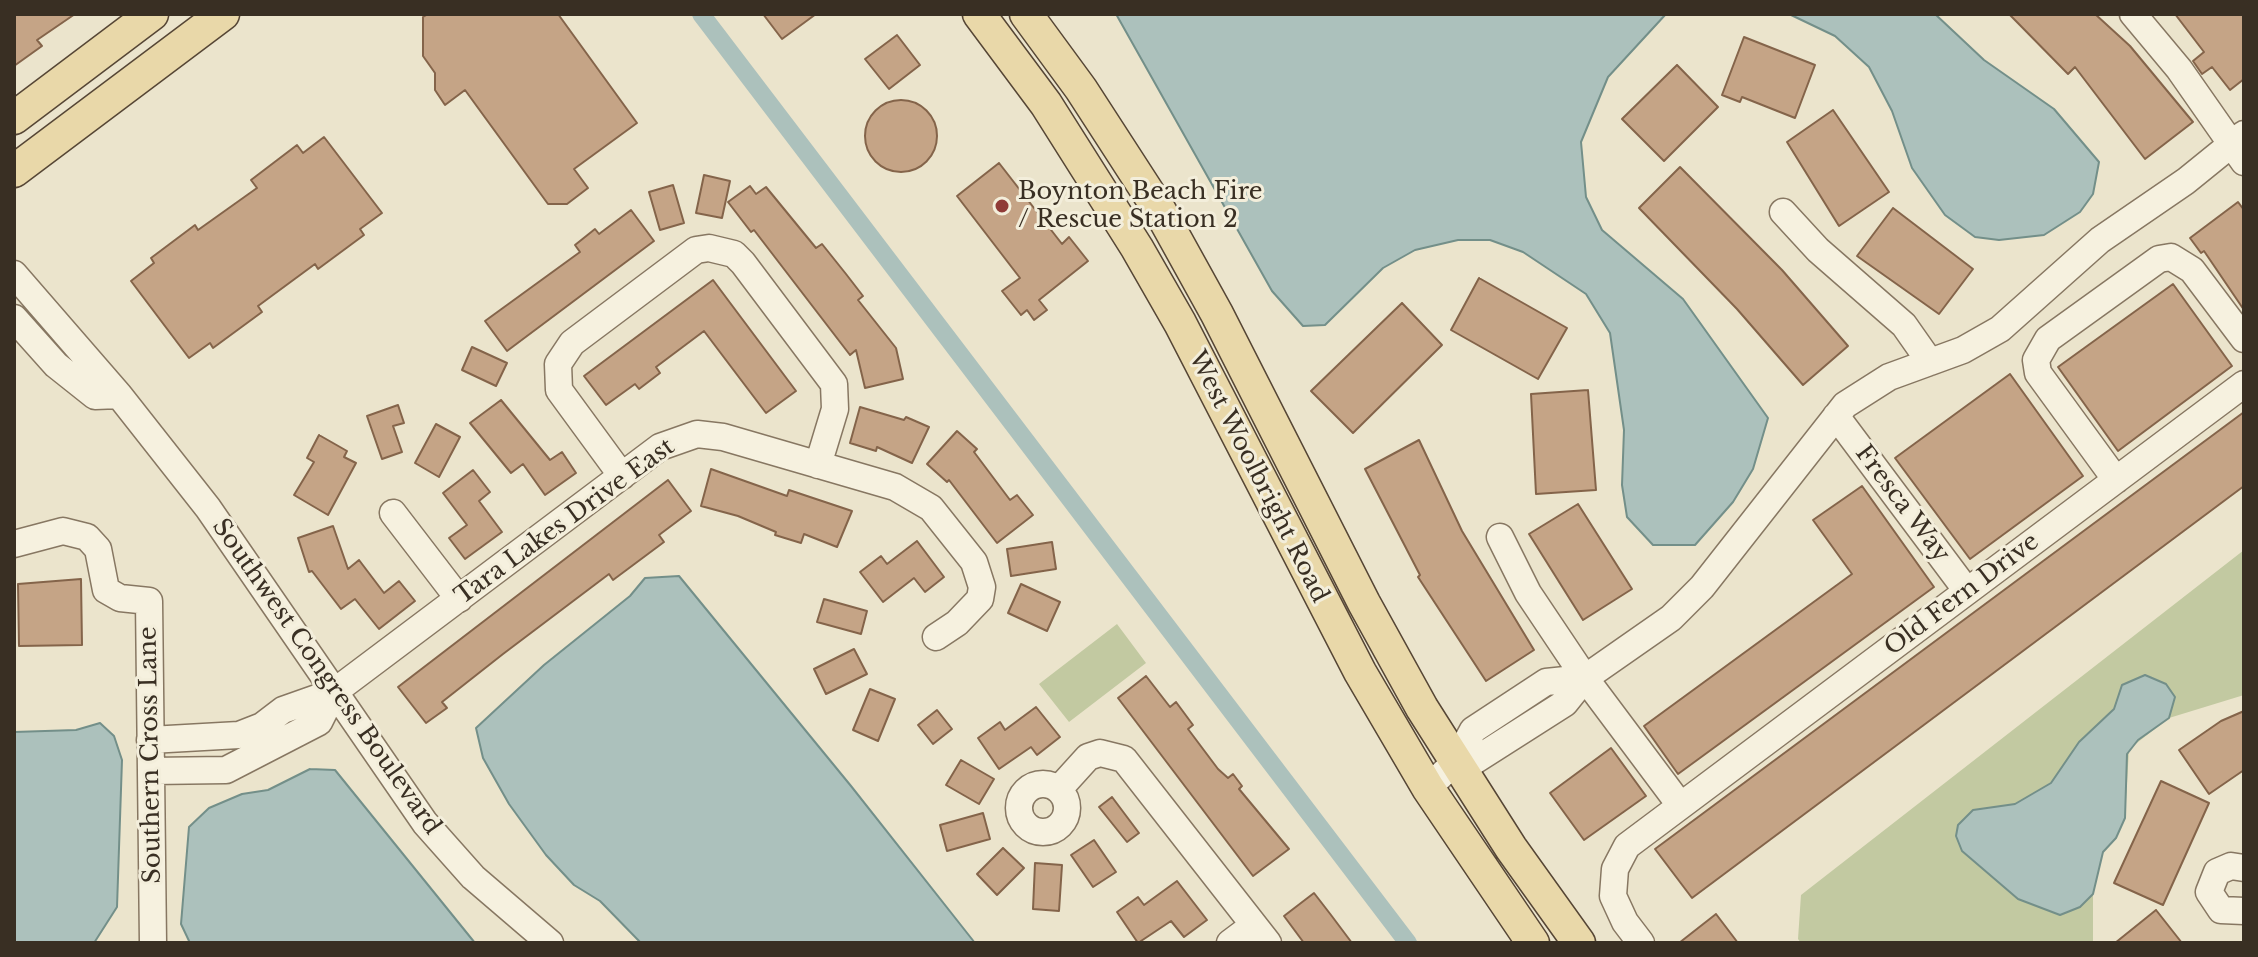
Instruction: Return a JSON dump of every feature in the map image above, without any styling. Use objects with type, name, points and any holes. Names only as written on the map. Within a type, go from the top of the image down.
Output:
[{"type":"main road","points":[[14,118],[152,14]]},
{"type":"main road","points":[[14,171],[223,14]]},
{"type":"main road","name":"West Woolbright Road","points":[[979,14],[1046,104],[1137,248],[1180,323],[1329,616],[1428,788],[1533,943]]},
{"type":"main road","name":"West Woolbright Road","points":[[1026,14],[1109,131],[1160,211],[1229,337],[1364,603],[1456,761],[1511,848],[1579,943]]},
{"type":"street","points":[[1428,788],[1456,761],[1473,730],[1546,682],[1585,678],[1648,637],[1702,587],[1836,416],[1866,389],[1976,344],[2000,329],[2100,240],[2240,147],[2133,14]]},
{"type":"street","points":[[1783,212],[1818,250],[1904,325],[1930,362]]},
{"type":"street","points":[[622,476],[559,390],[558,364],[572,343],[696,250],[709,248],[734,254],[743,263],[834,384],[835,409],[818,465]]},
{"type":"street","points":[[2116,480],[2038,373],[2036,360],[2048,339],[2159,259],[2171,257],[2192,270],[2244,339]]},
{"type":"street","name":"Southwest Congress Boulevard","points":[[14,274],[119,395],[208,508],[334,692],[452,856],[550,943]]},
{"type":"street","points":[[14,318],[56,365],[95,396],[119,395]]},
{"type":"street","name":"Old Fern Drive","points":[[1641,943],[1618,910],[1613,896],[1615,869],[1627,846],[2244,384]]},
{"type":"street","name":"Fresca Way","points":[[1836,416],[1967,591]]},
{"type":"street","name":"Tara Lakes Drive East","points":[[150,740],[239,735],[262,726],[283,710],[334,692],[660,447],[697,434],[723,437],[895,487],[919,499],[940,519],[980,574],[980,599],[957,623],[936,637]]},
{"type":"street","points":[[393,513],[459,599]]},
{"type":"street","name":"Southern Cross Lane","points":[[14,544],[63,531],[87,537],[98,549],[106,590],[120,598],[149,601],[153,943]]},
{"type":"street","points":[[1500,537],[1528,593],[1585,678],[1680,805]]},
{"type":"street","name":"Tara Lakes Drive East","points":[[151,771],[226,770],[319,722],[334,692]]},
{"type":"street","points":[[1059,789],[1078,764],[1088,757],[1112,755],[1133,768],[1261,934],[1230,943]]},
{"type":"street","points":[[2244,868],[2231,866],[2217,872],[2209,892],[2221,910],[2236,914],[2244,911]]},
{"type":"green space","points":[[2244,550],[2244,695],[2169,718],[2129,749],[2125,818],[2116,838],[2103,852],[2093,894],[2093,943],[1801,943],[1798,939],[1801,895]]},
{"type":"green space","points":[[1117,624],[1146,663],[1069,722],[1039,684]]},
{"type":"water","points":[[1116,14],[1666,14],[1608,77],[1581,142],[1586,197],[1602,230],[1683,299],[1768,418],[1753,469],[1733,502],[1695,545],[1653,545],[1627,517],[1622,485],[1624,430],[1610,333],[1586,294],[1523,252],[1490,240],[1458,240],[1415,250],[1383,268],[1325,325],[1303,326],[1272,291]]},
{"type":"water","points":[[1789,14],[1935,14],[1984,60],[2054,109],[2099,162],[2093,194],[2080,212],[2044,235],[1999,240],[1975,237],[1945,215],[1912,168],[1892,111],[1869,67],[1835,36]]},
{"type":"water","points":[[679,576],[975,943],[641,943],[600,901],[574,885],[546,855],[509,804],[483,758],[476,728],[544,665],[630,596],[645,578]]},
{"type":"water","points":[[2145,675],[2166,684],[2175,697],[2169,718],[2138,740],[2127,754],[2125,818],[2116,838],[2103,852],[2093,894],[2080,907],[2060,915],[2018,899],[1962,851],[1956,836],[1958,825],[1973,810],[2015,804],[2051,783],[2079,742],[2114,709],[2122,685]]},
{"type":"water","points":[[100,723],[114,736],[122,760],[117,907],[94,943],[14,943],[14,732],[76,730]]},
{"type":"water","points":[[310,769],[335,770],[475,943],[190,943],[181,924],[189,827],[209,808],[242,794],[268,790]]},
{"type":"building","points":[[14,14],[75,14],[37,40],[42,46],[14,66]]},
{"type":"building","points":[[428,14],[558,14],[637,123],[574,169],[588,188],[567,204],[548,204],[465,90],[445,105],[435,90],[435,73],[423,56],[423,17]]},
{"type":"building","points":[[763,14],[816,14],[782,39]]},
{"type":"building","points":[[2009,14],[2095,14],[2130,46],[2193,122],[2145,159],[2075,67],[2068,74]]},
{"type":"building","points":[[2175,14],[2244,14],[2244,79],[2230,90],[2212,67],[2202,74],[2193,61],[2204,52]]},
{"type":"building","points":[[897,35],[920,65],[889,89],[865,59]]},
{"type":"building","points":[[1744,37],[1815,65],[1795,118],[1742,97],[1740,102],[1722,95]]},
{"type":"building","points":[[1677,65],[1718,107],[1664,161],[1622,119]]},
{"type":"building","points":[[901,100],[921,106],[931,116],[937,136],[931,156],[921,166],[901,172],[881,166],[871,156],[865,136],[871,116],[881,106]]},
{"type":"building","points":[[1833,110],[1889,192],[1839,226],[1787,142]]},
{"type":"building","points":[[324,137],[382,213],[360,229],[364,235],[318,269],[315,264],[258,306],[262,312],[213,348],[210,343],[189,358],[131,281],[154,263],[151,258],[195,225],[198,230],[257,188],[251,180],[297,145],[303,153]]},
{"type":"building","points":[[999,163],[1062,244],[1069,237],[1088,261],[1039,300],[1047,310],[1034,320],[1027,310],[1021,315],[1002,291],[1020,278],[957,196]]},
{"type":"building","points":[[1680,167],[1782,270],[1848,346],[1803,385],[1737,309],[1639,208]]},
{"type":"building","points":[[704,175],[730,181],[722,218],[696,213]]},
{"type":"building","points":[[673,185],[684,223],[660,230],[649,192]]},
{"type":"building","points":[[750,186],[756,194],[766,187],[816,248],[822,244],[846,274],[863,296],[858,300],[896,348],[903,379],[865,388],[856,350],[850,355],[754,230],[751,232],[728,202]]},
{"type":"building","points":[[2238,202],[2244,210],[2244,310],[2204,251],[2201,253],[2190,238]]},
{"type":"building","points":[[1893,208],[1973,269],[1939,314],[1857,256]]},
{"type":"building","points":[[631,210],[654,241],[507,351],[485,321],[580,252],[575,245],[595,229],[599,234]]},
{"type":"building","points":[[1479,278],[1567,328],[1538,379],[1451,330]]},
{"type":"building","points":[[713,280],[796,391],[766,413],[704,331],[656,367],[660,373],[639,389],[635,384],[606,405],[584,376]]},
{"type":"building","points":[[2173,284],[2232,366],[2118,451],[2058,367]]},
{"type":"building","points":[[1402,303],[1442,345],[1353,433],[1311,391]]},
{"type":"building","points":[[472,347],[507,363],[496,386],[462,370]]},
{"type":"building","points":[[2010,374],[2083,476],[1970,559],[1895,458]]},
{"type":"building","points":[[1588,390],[1596,490],[1536,494],[1531,394]]},
{"type":"building","points":[[501,400],[550,460],[562,452],[576,473],[545,495],[523,464],[511,473],[470,423]]},
{"type":"building","points":[[398,405],[404,423],[393,426],[402,452],[382,459],[367,416]]},
{"type":"building","points":[[860,407],[904,420],[906,417],[929,427],[912,463],[877,447],[876,451],[850,443]]},
{"type":"building","points":[[2244,412],[2244,486],[1692,898],[1655,849]]},
{"type":"building","points":[[436,424],[460,437],[439,477],[415,463]]},
{"type":"building","points":[[957,431],[977,449],[974,452],[1010,500],[1017,495],[1033,515],[997,543],[949,480],[947,482],[927,464]]},
{"type":"building","points":[[319,435],[347,451],[344,457],[356,463],[328,515],[294,495],[314,462],[307,458]]},
{"type":"building","points":[[1419,440],[1462,531],[1534,650],[1486,681],[1418,577],[1420,575],[1365,469]]},
{"type":"building","points":[[711,469],[787,496],[789,490],[852,511],[837,547],[804,534],[801,543],[775,535],[776,532],[738,516],[701,506]]},
{"type":"building","points":[[473,470],[490,492],[479,501],[502,532],[465,559],[449,538],[467,525],[443,493]]},
{"type":"building","points":[[668,480],[691,511],[659,535],[664,542],[613,580],[609,574],[503,654],[442,702],[447,708],[426,723],[398,687]]},
{"type":"building","points":[[1862,486],[1934,587],[1678,774],[1644,726],[1852,574],[1813,520]]},
{"type":"building","points":[[1578,504],[1632,589],[1583,620],[1529,534]]},
{"type":"building","points":[[333,526],[348,569],[359,560],[384,593],[399,581],[415,601],[379,629],[355,599],[341,609],[312,571],[309,572],[298,538]]},
{"type":"building","points":[[917,541],[944,577],[925,592],[914,578],[883,602],[860,572],[881,556],[887,564]]},
{"type":"building","points":[[1052,542],[1056,569],[1011,576],[1007,549]]},
{"type":"building","points":[[81,579],[82,645],[19,646],[18,584]]},
{"type":"building","points":[[1021,584],[1060,602],[1047,631],[1008,613]]},
{"type":"building","points":[[824,599],[867,611],[861,634],[817,622]]},
{"type":"building","points":[[854,649],[867,674],[826,694],[814,669]]},
{"type":"building","points":[[1146,676],[1170,707],[1176,702],[1193,725],[1188,729],[1218,769],[1228,778],[1233,774],[1242,786],[1239,789],[1289,849],[1253,876],[1118,698]]},
{"type":"building","points":[[870,689],[895,699],[878,741],[853,730]]},
{"type":"building","points":[[1036,707],[1060,737],[1037,755],[1031,747],[999,769],[978,738],[1000,722],[1005,730]]},
{"type":"building","points":[[937,710],[952,729],[933,744],[918,725]]},
{"type":"building","points":[[2244,711],[2244,770],[2209,794],[2179,750],[2221,721]]},
{"type":"building","points":[[1611,748],[1646,796],[1584,840],[1550,793]]},
{"type":"building","points":[[961,760],[994,779],[979,804],[946,785]]},
{"type":"building","points":[[2161,781],[2209,803],[2163,905],[2114,883]]},
{"type":"building","points":[[1112,797],[1139,833],[1127,842],[1099,807]]},
{"type":"building","points":[[983,813],[990,839],[947,851],[940,825]]},
{"type":"building","points":[[1094,840],[1116,872],[1093,887],[1071,855]]},
{"type":"building","points":[[1003,848],[1024,868],[997,895],[977,874]]},
{"type":"building","points":[[1035,863],[1062,865],[1059,911],[1033,909]]},
{"type":"building","points":[[1177,881],[1207,920],[1184,937],[1171,921],[1138,943],[1117,912],[1138,897],[1144,905]]},
{"type":"building","points":[[1314,893],[1352,943],[1304,943],[1284,916]]},
{"type":"building","points":[[2156,910],[2182,943],[2115,943]]},
{"type":"building","points":[[1716,914],[1738,943],[1679,943]]},
{"type":"waterway","points":[[701,14],[1408,943]]},
{"type":"place","name":"Boynton Beach Fire / Rescue Station 2","points":[[1002,206]]}]
